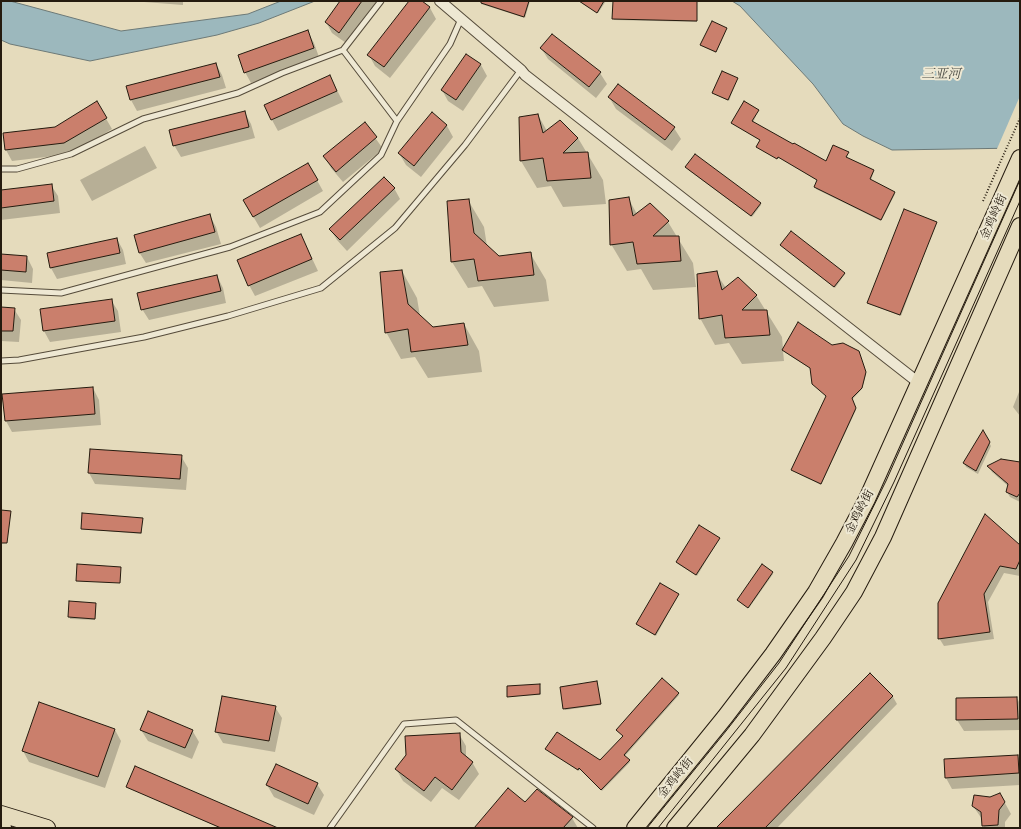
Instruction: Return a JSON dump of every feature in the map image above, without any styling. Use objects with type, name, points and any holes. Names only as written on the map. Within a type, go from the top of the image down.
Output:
[{"type":"main road","name":"金鸡岭街","points":[[635,828],[725,717],[816,592],[867,499],[1020,158]]},
{"type":"main road","points":[[675,828],[752,735],[824,638],[854,592],[883,537],[1016,248],[1020,226]]},
{"type":"main road","points":[[1,814],[47,828]]},
{"type":"street","points":[[440,1],[521,70],[524,75],[919,383]]},
{"type":"lane","points":[[1,169],[17,169],[71,154],[143,119],[238,93],[282,73],[343,50],[381,1]]},
{"type":"lane","points":[[1,290],[61,292],[230,247],[320,212],[381,155],[397,121],[450,44],[461,19]]},
{"type":"lane","points":[[343,50],[397,121]]},
{"type":"lane","points":[[1,361],[19,360],[144,337],[228,316],[321,288],[395,228],[465,145],[521,70]]},
{"type":"lane","points":[[330,828],[404,724],[456,720],[593,828]]},
{"type":"path","points":[[983,201],[1020,118]]},
{"type":"water","points":[[1,1],[10,1],[121,31],[248,14],[281,1],[315,1],[259,23],[217,35],[90,61],[10,44],[1,40]]},
{"type":"water","name":"三亚河","points":[[732,1],[1020,1],[1020,148],[892,150],[863,136],[843,124],[813,84],[740,6]]},
{"type":"pier","points":[[1020,96],[1020,150],[996,151]]},
{"type":"building","points":[[340,1],[362,1],[339,33],[325,22]]},
{"type":"building","points":[[409,1],[422,1],[430,7],[384,67],[367,55]]},
{"type":"building","points":[[481,1],[529,1],[524,17],[481,3]]},
{"type":"building","points":[[579,1],[604,1],[597,13]]},
{"type":"building","points":[[613,1],[697,1],[697,21],[612,19]]},
{"type":"building","points":[[712,21],[727,28],[716,52],[700,45]]},
{"type":"building","points":[[308,30],[314,48],[244,73],[238,55]]},
{"type":"building","points":[[552,34],[601,72],[589,87],[540,48]]},
{"type":"building","points":[[466,54],[481,64],[456,100],[441,90]]},
{"type":"building","points":[[216,63],[220,77],[130,100],[126,86]]},
{"type":"building","points":[[722,71],[738,78],[728,100],[712,93]]},
{"type":"building","points":[[330,75],[337,91],[271,120],[264,105]]},
{"type":"building","points":[[618,84],[675,127],[665,140],[608,97]]},
{"type":"building","points":[[97,101],[107,118],[64,143],[5,150],[3,133],[55,127]]},
{"type":"building","points":[[744,101],[759,110],[752,121],[793,144],[794,143],[826,161],[833,145],[849,152],[846,157],[874,170],[870,179],[895,192],[881,220],[814,187],[817,180],[778,157],[777,159],[756,147],[760,140],[731,123]]},
{"type":"building","points":[[245,111],[249,127],[173,146],[169,130]]},
{"type":"building","points":[[432,112],[447,125],[414,166],[398,153]]},
{"type":"building","points":[[538,114],[543,133],[560,120],[578,138],[563,153],[588,152],[591,178],[547,181],[543,158],[520,161],[519,117]]},
{"type":"building","points":[[365,122],[377,137],[336,172],[323,156]]},
{"type":"building","points":[[695,154],[761,203],[751,216],[685,167]]},
{"type":"building","points":[[308,163],[318,180],[253,217],[243,200]]},
{"type":"building","points":[[384,177],[395,188],[340,240],[329,229]]},
{"type":"building","points":[[52,184],[54,201],[1,208],[1,190]]},
{"type":"building","points":[[629,197],[633,216],[650,203],[669,221],[653,236],[679,236],[681,261],[637,264],[633,242],[610,245],[609,200]]},
{"type":"building","points":[[469,199],[474,233],[499,256],[531,252],[534,275],[478,281],[474,259],[451,262],[447,201]]},
{"type":"building","points":[[904,209],[937,222],[900,315],[867,303]]},
{"type":"building","points":[[210,214],[215,232],[139,253],[134,235]]},
{"type":"building","points":[[791,231],[845,273],[834,287],[780,245]]},
{"type":"building","points":[[301,234],[312,259],[248,286],[237,260]]},
{"type":"building","points":[[117,238],[120,253],[50,268],[47,253]]},
{"type":"building","points":[[1,254],[27,256],[26,272],[1,270]]},
{"type":"building","points":[[402,270],[408,304],[433,327],[464,323],[468,345],[411,352],[408,329],[385,333],[380,272]]},
{"type":"building","points":[[717,271],[722,290],[738,277],[757,295],[742,310],[767,310],[770,335],[725,338],[722,315],[699,319],[697,274]]},
{"type":"building","points":[[217,275],[221,291],[141,310],[137,293]]},
{"type":"building","points":[[112,299],[115,321],[43,331],[40,309]]},
{"type":"building","points":[[1,307],[15,308],[13,331],[1,331]]},
{"type":"building","points":[[798,322],[832,345],[843,343],[859,351],[866,372],[862,388],[852,398],[856,408],[821,484],[791,470],[826,396],[812,384],[810,368],[782,350]]},
{"type":"building","points":[[93,387],[95,414],[5,421],[2,394]]},
{"type":"building","points":[[983,430],[990,442],[976,471],[963,463]]},
{"type":"building","points":[[90,449],[182,455],[180,479],[88,473]]},
{"type":"building","points":[[1001,459],[1020,462],[1020,493],[1017,497],[1006,492],[1008,484],[987,466]]},
{"type":"building","points":[[1,510],[11,511],[7,543],[1,543]]},
{"type":"building","points":[[82,513],[143,518],[141,533],[81,529]]},
{"type":"building","points":[[985,514],[1020,545],[1020,560],[1016,569],[1000,566],[984,594],[990,632],[938,639],[938,603]]},
{"type":"building","points":[[699,525],[720,538],[696,575],[676,562]]},
{"type":"building","points":[[77,564],[121,567],[120,583],[76,581]]},
{"type":"building","points":[[762,564],[773,572],[748,608],[737,600]]},
{"type":"building","points":[[660,583],[679,594],[655,635],[636,624]]},
{"type":"building","points":[[69,601],[96,603],[95,619],[68,617]]},
{"type":"building","points":[[870,673],[893,696],[765,828],[716,828]]},
{"type":"building","points":[[662,678],[679,693],[624,755],[630,760],[601,790],[579,768],[578,770],[545,749],[557,732],[600,760],[623,736],[616,730]]},
{"type":"building","points":[[597,681],[601,704],[563,709],[560,687]]},
{"type":"building","points":[[540,684],[540,694],[507,697],[507,686]]},
{"type":"building","points":[[222,696],[276,706],[269,741],[215,732]]},
{"type":"building","points":[[1017,697],[1018,719],[956,720],[956,698]]},
{"type":"building","points":[[39,702],[115,729],[98,777],[22,751]]},
{"type":"building","points":[[148,711],[193,730],[185,748],[140,730]]},
{"type":"building","points":[[460,733],[461,752],[473,762],[452,790],[435,777],[424,791],[395,769],[406,755],[405,736]]},
{"type":"building","points":[[1018,755],[1019,773],[945,778],[944,759]]},
{"type":"building","points":[[276,764],[318,783],[308,804],[266,785]]},
{"type":"building","points":[[135,766],[278,828],[221,828],[126,787]]},
{"type":"building","points":[[508,788],[525,802],[537,789],[573,817],[563,828],[474,828]]},
{"type":"building","points":[[1000,793],[1005,802],[999,810],[998,825],[982,826],[981,812],[972,806],[974,795],[990,797]]},
{"type":"tram line","points":[[647,828],[779,663],[849,556],[886,481],[1020,180]]},
{"type":"tram line","points":[[658,828],[786,668],[856,560],[894,482],[1020,201]]}]
